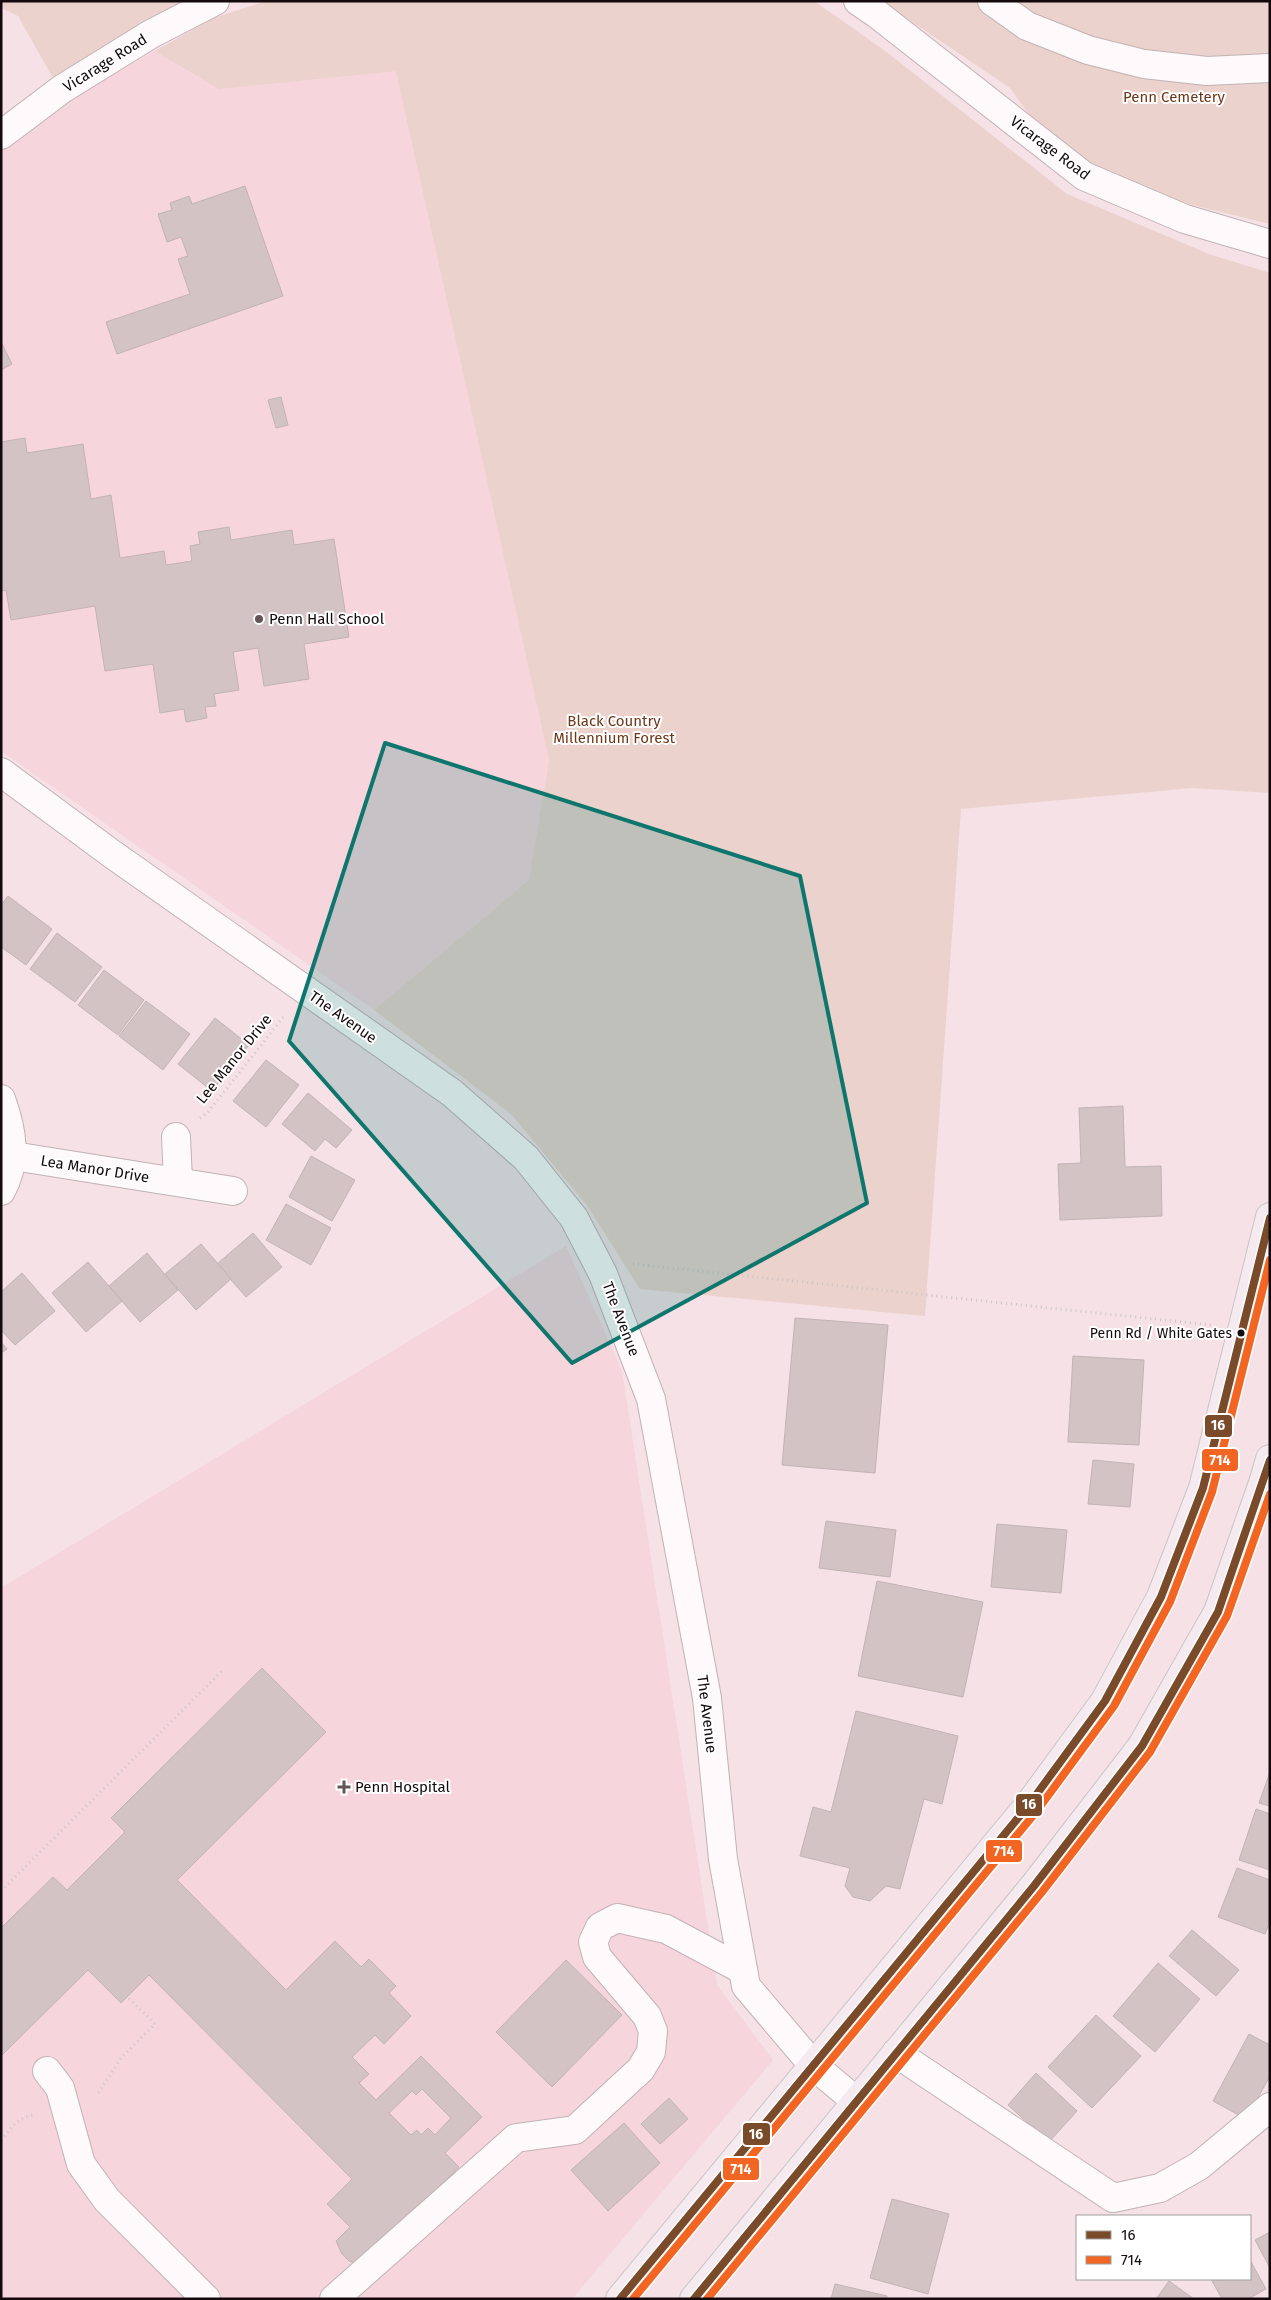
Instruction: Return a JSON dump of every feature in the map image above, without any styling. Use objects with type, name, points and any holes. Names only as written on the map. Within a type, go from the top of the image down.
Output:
[{"type":"highway","points":[[620,2299],[1028,1806],[1105,1701],[1161,1597],[1203,1488],[1270,1217]]},
{"type":"highway","points":[[694,2299],[1034,1886],[1142,1746],[1218,1612],[1270,1459]]},
{"type":"street","name":"Vicarage Road","points":[[1,135],[62,89],[151,34],[216,1]]},
{"type":"street","name":"Vicarage Road","points":[[858,1],[1084,176],[1185,219],[1270,244]]},
{"type":"street","points":[[992,1],[1026,26],[1088,50],[1144,64],[1207,71],[1270,68]]},
{"type":"street","name":"The Avenue","points":[[1,772],[112,854],[452,1094],[526,1158],[574,1218],[597,1263],[651,1399],[707,1698],[723,1859],[746,1986],[813,2065],[856,2101]]},
{"type":"street","points":[[1,1099],[8,1120],[13,1156],[1,1191]]},
{"type":"street","points":[[176,1137],[178,1181]]},
{"type":"street","name":"Lea Manor Drive","points":[[13,1156],[233,1191]]},
{"type":"street","points":[[334,2299],[516,2138],[575,2130],[641,2069],[651,2052],[653,2031],[646,2016],[597,1957],[593,1942],[600,1928],[617,1918],[666,1930],[743,1970]]},
{"type":"street","points":[[896,2052],[1112,2198],[1160,2188],[1199,2166],[1270,2108]]},
{"type":"street","points":[[47,2071],[60,2088],[81,2164],[107,2200],[206,2299]]},
{"type":"path","name":"Lee Manor Drive","points":[[176,1137],[208,1112],[305,990]]},
{"type":"path","points":[[597,1263],[663,1266],[1195,1323],[1243,1331]]},
{"type":"path","points":[[1,1891],[224,1668]]},
{"type":"path","points":[[1,2042],[86,1957],[155,2024],[120,2058],[96,2098]]},
{"type":"highlighted area","points":[[385,743],[800,876],[867,1203],[572,1363],[289,1041]]},
{"type":"shaded area","name":"Penn Hall School","points":[[267,1],[381,1],[549,760],[529,880],[374,1010],[1,751],[1,151],[88,88],[214,18]]},
{"type":"shaded area","name":"Penn Hospital","points":[[566,1246],[622,1371],[717,1985],[773,2060],[572,2299],[1,2299],[1,1588]]},
{"type":"green space","points":[[1,1],[184,1],[53,78],[18,16],[1,8]]},
{"type":"green space","name":"Black Country Millennium Forest","points":[[267,1],[814,1],[884,50],[1067,194],[1209,254],[1270,273],[1270,793],[1193,788],[961,809],[925,1316],[640,1289],[587,1205],[511,1114],[374,1010],[529,880],[549,760],[396,71],[219,89],[155,51],[214,18]]},
{"type":"green space","name":"Penn Cemetery","points":[[873,1],[1270,1],[1270,224],[1165,198],[1088,166],[1034,121],[1010,88],[905,17]]},
{"type":"building","points":[[245,186],[283,296],[117,354],[106,322],[190,294],[178,259],[188,256],[181,237],[167,242],[158,214],[172,210],[170,203],[189,196],[192,204]]},
{"type":"building","points":[[1,342],[12,364],[1,370]]},
{"type":"building","points":[[281,397],[288,425],[276,428],[268,400]]},
{"type":"building","points":[[25,438],[27,453],[83,444],[91,499],[111,495],[120,558],[164,551],[166,565],[192,561],[190,546],[200,544],[198,532],[229,527],[231,540],[292,530],[294,545],[334,539],[349,637],[304,644],[309,679],[264,686],[258,648],[233,652],[239,690],[214,694],[216,706],[205,707],[207,718],[186,722],[184,709],[160,713],[153,664],[105,671],[95,606],[11,620],[6,590],[1,591],[1,442]]},
{"type":"building","points":[[8,896],[52,929],[26,965],[1,947],[1,905]]},
{"type":"building","points":[[57,933],[102,967],[75,1002],[30,969]]},
{"type":"building","points":[[104,970],[144,1000],[118,1035],[78,1005]]},
{"type":"building","points":[[146,1001],[190,1034],[163,1070],[119,1036]]},
{"type":"building","points":[[215,1018],[249,1045],[212,1091],[178,1064]]},
{"type":"building","points":[[266,1060],[299,1085],[266,1127],[233,1101]]},
{"type":"building","points":[[308,1093],[352,1130],[336,1148],[325,1139],[315,1151],[282,1124]]},
{"type":"building","points":[[1123,1106],[1125,1167],[1161,1166],[1162,1216],[1060,1220],[1058,1164],[1081,1163],[1079,1108]]},
{"type":"building","points":[[311,1156],[355,1180],[332,1221],[289,1197]]},
{"type":"building","points":[[286,1204],[331,1228],[311,1265],[266,1240]]},
{"type":"building","points":[[253,1233],[282,1267],[246,1297],[217,1264]]},
{"type":"building","points":[[201,1244],[231,1279],[196,1310],[165,1274]]},
{"type":"building","points":[[147,1253],[178,1290],[140,1322],[109,1286]]},
{"type":"building","points":[[88,1262],[122,1301],[86,1332],[52,1293]]},
{"type":"building","points":[[22,1273],[55,1311],[15,1345],[1,1330],[1,1292]]},
{"type":"building","points":[[795,1318],[888,1325],[875,1473],[782,1465]]},
{"type":"building","points":[[1,1342],[7,1349],[1,1353]]},
{"type":"building","points":[[1073,1356],[1144,1360],[1139,1445],[1068,1442]]},
{"type":"building","points":[[1093,1460],[1134,1464],[1130,1507],[1088,1504]]},
{"type":"building","points":[[826,1521],[896,1530],[890,1577],[819,1568]]},
{"type":"building","points":[[997,1524],[1067,1530],[1061,1593],[991,1587]]},
{"type":"building","points":[[877,1581],[983,1602],[963,1697],[858,1676]]},
{"type":"building","points":[[262,1668],[326,1732],[177,1880],[286,1990],[335,1941],[361,1967],[369,1959],[396,1986],[389,1993],[411,2016],[384,2044],[375,2035],[352,2057],[369,2074],[359,2083],[376,2100],[421,2056],[482,2117],[445,2153],[459,2167],[361,2265],[349,2261],[342,2254],[336,2241],[350,2227],[327,2204],[352,2179],[149,1975],[121,2003],[88,1970],[1,2056],[1,1928],[53,1877],[67,1890],[125,1832],[111,1818]],"holes":[[[422,2089],[451,2118],[435,2135],[428,2128],[421,2135],[417,2130],[411,2135],[389,2113],[412,2091],[416,2095]]]},
{"type":"building","points":[[856,1711],[958,1736],[942,1804],[924,1799],[900,1889],[886,1886],[870,1901],[853,1897],[845,1886],[850,1868],[800,1856],[813,1807],[831,1812]]},
{"type":"building","points":[[1270,1772],[1270,1806],[1259,1803]]},
{"type":"building","points":[[1256,1809],[1270,1814],[1270,1870],[1239,1860]]},
{"type":"building","points":[[1237,1868],[1270,1880],[1270,1921],[1265,1934],[1218,1917]]},
{"type":"building","points":[[1192,1930],[1239,1970],[1216,1996],[1169,1956]]},
{"type":"building","points":[[566,1960],[622,2015],[552,2087],[496,2032]]},
{"type":"building","points":[[1158,1963],[1200,1999],[1155,2052],[1113,2016]]},
{"type":"building","points":[[1096,2015],[1141,2056],[1092,2108],[1048,2067]]},
{"type":"building","points":[[1249,2034],[1270,2045],[1270,2076],[1246,2119],[1213,2101]]},
{"type":"building","points":[[1036,2073],[1077,2111],[1049,2142],[1008,2105]]},
{"type":"building","points":[[669,2098],[688,2119],[660,2144],[641,2124]]},
{"type":"building","points":[[624,2123],[660,2163],[608,2211],[571,2170]]},
{"type":"building","points":[[892,2199],[949,2214],[928,2294],[870,2278]]},
{"type":"building","points":[[1270,2232],[1270,2268],[1255,2240]]},
{"type":"building","points":[[1251,2262],[1266,2289],[1248,2299],[1222,2299],[1212,2280],[1251,2280]]},
{"type":"building","points":[[1169,2281],[1194,2299],[1156,2299]]},
{"type":"building","points":[[835,2284],[887,2296],[886,2299],[831,2299]]},
{"type":"transit line","name":"16","points":[[620,2299],[1028,1806],[1105,1701],[1161,1597],[1203,1488],[1270,1218]]},
{"type":"transit line","name":"714","points":[[633,2299],[1036,1812],[1114,1706],[1170,1602],[1212,1492],[1270,1260]]},
{"type":"transit line","name":"16","points":[[694,2299],[1034,1886],[1142,1746],[1218,1612],[1270,1460]]},
{"type":"transit line","name":"714","points":[[707,2299],[1042,1892],[1150,1752],[1227,1616],[1270,1494]]},
{"type":"place","name":"Penn Hall School","points":[[259,619]]},
{"type":"place","name":"Penn Rd / White Gates","points":[[1241,1333]]},
{"type":"place","name":"Penn Hospital","points":[[344,1787]]}]
